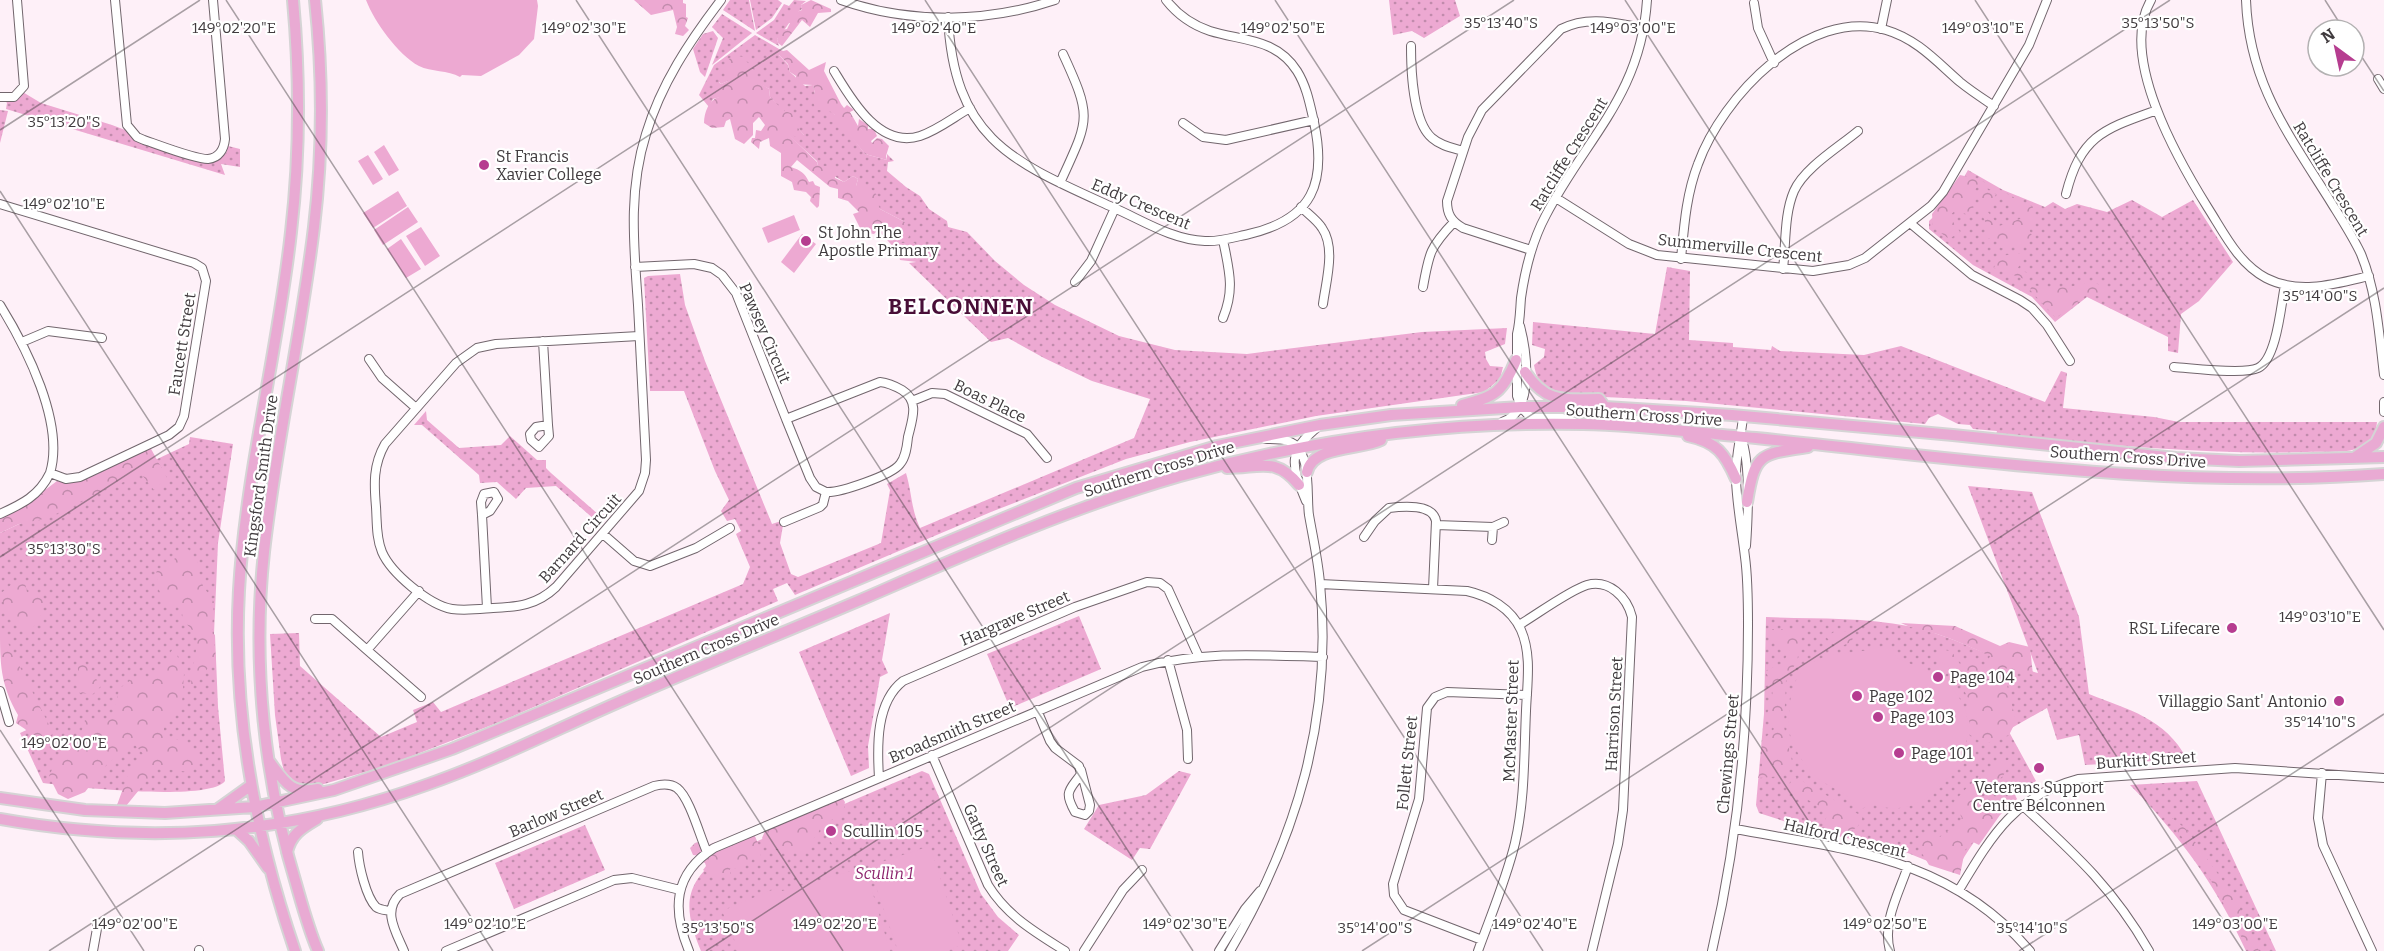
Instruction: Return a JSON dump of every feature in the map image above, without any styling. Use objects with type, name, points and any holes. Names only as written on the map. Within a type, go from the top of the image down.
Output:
[{"type":"main road","name":"Kingsford Smith Drive","points":[[293,0],[298,82],[294,206],[286,270],[249,495],[241,565],[238,636],[239,692],[250,786],[270,870],[295,951]]},
{"type":"main road","name":"Kingsford Smith Drive","points":[[315,0],[321,82],[318,191],[264,553],[260,646],[268,760],[274,804],[318,951]]},
{"type":"main road","points":[[1521,358],[1533,383],[1547,394],[1560,399],[1599,399],[1605,407]]},
{"type":"main road","points":[[1414,413],[1468,403],[1495,394],[1504,387],[1521,358]]},
{"type":"main road","name":"Southern Cross Drive","points":[[0,798],[63,808],[165,813],[254,807],[325,792],[452,749],[1076,488],[1180,456],[1255,437],[1377,417],[1521,407],[1605,407],[1953,435],[2176,458],[2239,461],[2384,457]]},
{"type":"main road","name":"Southern Cross Drive","points":[[0,819],[59,828],[127,834],[237,831],[326,814],[425,786],[791,628],[1069,512],[1254,456],[1298,447],[1406,432],[1494,425],[1577,424],[1645,427],[1986,462],[2175,477],[2263,480],[2384,474]]},
{"type":"main road","points":[[1645,427],[1695,437],[1711,444],[1727,458],[1736,479]]},
{"type":"main road","points":[[2354,459],[2376,443],[2384,427]]},
{"type":"main road","points":[[1307,472],[1311,462],[1319,456],[1378,442],[1391,434]]},
{"type":"main road","points":[[1747,502],[1751,475],[1758,462],[1767,454],[1826,444]]},
{"type":"main road","points":[[1212,468],[1272,465],[1282,468],[1299,485]]},
{"type":"main road","points":[[268,760],[288,786],[300,790],[313,790],[369,779]]},
{"type":"main road","points":[[216,810],[250,786]]},
{"type":"main road","points":[[287,852],[294,834],[326,814]]},
{"type":"main road","points":[[237,831],[249,841],[270,870]]},
{"type":"street","points":[[0,97],[14,97],[24,86],[17,0]]},
{"type":"street","points":[[115,0],[127,125],[132,132],[144,140],[208,159],[219,155],[225,145],[213,0]]},
{"type":"street","name":"Barnard Circuit","points":[[639,336],[496,344],[477,348],[456,363],[385,444],[375,468],[378,538],[381,550],[392,567],[440,606],[453,609],[529,604],[547,596],[639,491],[645,473],[639,336],[635,267],[633,199],[646,135],[669,77],[699,29],[721,0]]},
{"type":"street","points":[[841,0],[880,11],[914,16],[948,17],[994,15],[1055,0]]},
{"type":"street","name":"Eddy Crescent","points":[[948,17],[949,48],[953,69],[970,108],[988,134],[1009,155],[1034,171],[1185,239],[1208,242],[1223,240],[1277,226],[1301,207],[1316,184],[1320,163],[1314,120],[1303,82],[1286,58],[1274,49],[1256,40],[1210,31],[1197,26],[1184,18],[1166,0]]},
{"type":"street","name":"Ratcliffe Crescent","points":[[1521,407],[1526,395],[1521,358],[1520,324],[1525,275],[1531,250],[1545,216],[1623,92],[1636,61],[1644,28],[1647,0]]},
{"type":"street","points":[[1881,29],[1887,0]]},
{"type":"street","name":"Summerville Crescent","points":[[1556,198],[1629,244],[1657,255],[1813,271],[1849,265],[1865,258],[1931,206],[1943,192],[2029,45],[2047,0]]},
{"type":"street","points":[[2151,0],[2144,15],[2141,36],[2145,65],[2157,110],[2182,166],[2232,246],[2253,269],[2285,285],[2309,287],[2369,276]]},
{"type":"street","name":"Ratcliffe Crescent","points":[[2246,0],[2251,47],[2268,98],[2351,234],[2369,276],[2378,313],[2384,375]]},
{"type":"street","points":[[1754,3],[1758,28],[1774,63]]},
{"type":"street","points":[[1531,250],[1462,228],[1454,222],[1447,211],[1447,201],[1474,123],[1482,110],[1561,29],[1574,23],[1595,20],[1644,28]]},
{"type":"street","points":[[1681,259],[1690,191],[1708,140],[1728,107],[1745,87],[1774,63],[1808,40],[1833,30],[1861,27],[1881,29],[1903,36],[1917,44],[1961,83],[1994,106]]},
{"type":"street","points":[[1411,46],[1411,77],[1422,124],[1433,139],[1463,151]]},
{"type":"street","points":[[1060,183],[1080,139],[1085,116],[1080,91],[1063,54]]},
{"type":"street","points":[[834,70],[855,105],[874,124],[891,134],[903,137],[920,136],[970,108]]},
{"type":"street","points":[[2378,79],[2384,89]]},
{"type":"street","points":[[2066,194],[2072,168],[2093,140],[2107,129],[2157,110]]},
{"type":"street","points":[[1183,123],[1203,137],[1226,140],[1314,120]]},
{"type":"street","points":[[1783,269],[1789,209],[1794,190],[1810,170],[1858,131]]},
{"type":"street","name":"Faucett Street","points":[[0,204],[194,263],[202,268],[206,276],[184,416],[179,427],[169,435],[80,477],[66,479],[50,473]]},
{"type":"street","points":[[1301,207],[1323,228],[1327,239],[1329,255],[1323,304]]},
{"type":"street","points":[[1075,282],[1091,261],[1115,208]]},
{"type":"street","points":[[1423,287],[1432,246],[1454,222]]},
{"type":"street","points":[[1910,223],[1972,275],[2032,308],[2047,325],[2070,361]]},
{"type":"street","points":[[1223,240],[1231,283],[1229,303],[1223,318]]},
{"type":"street","name":"Pawsey Circuit","points":[[635,267],[694,264],[711,268],[730,283],[810,478],[816,487],[826,492]]},
{"type":"street","points":[[2174,367],[2239,370],[2258,368],[2266,361],[2275,337],[2285,285]]},
{"type":"street","points":[[0,305],[22,342],[35,372],[51,427],[54,453],[50,473],[42,489],[0,514]]},
{"type":"street","points":[[22,342],[48,331],[102,338]]},
{"type":"street","points":[[543,341],[548,425]]},
{"type":"street","name":"Ratcliffe Crescent","points":[[1521,358],[1517,396],[1521,407]]},
{"type":"street","points":[[369,359],[382,378],[416,408]]},
{"type":"street","points":[[784,522],[820,507],[826,492],[840,491],[898,467],[905,453],[913,410],[912,401],[907,394],[894,386],[880,382],[786,419]]},
{"type":"street","name":"Boas Place","points":[[912,401],[932,393],[945,394],[1027,434],[1047,458]]},
{"type":"street","points":[[2384,402],[2384,412]]},
{"type":"street","points":[[1494,425],[1508,421],[1521,407],[1531,418],[1563,418],[1577,424]]},
{"type":"street","name":"Chewings Street","points":[[1743,417],[1741,437],[1737,446],[1736,479],[1745,557]]},
{"type":"street","points":[[1307,506],[1299,485],[1294,459],[1302,440],[1320,426]]},
{"type":"street","points":[[1230,951],[1255,909],[1261,890],[1286,837],[1305,780],[1315,735],[1323,657],[1320,584],[1307,506],[1307,472],[1298,447],[1289,441],[1255,437]]},
{"type":"street","name":"Chewings Street","points":[[1712,951],[1735,829],[1746,720],[1747,502],[1745,447],[1741,437]]},
{"type":"street","points":[[2356,476],[2378,471],[2384,467]]},
{"type":"street","points":[[1364,537],[1375,520],[1389,508],[1428,509],[1435,516],[1436,525],[1433,589]]},
{"type":"street","points":[[482,515],[487,608]]},
{"type":"street","points":[[1436,525],[1493,528],[1504,522]]},
{"type":"street","points":[[603,534],[634,561],[650,566],[696,548],[730,528]]},
{"type":"street","points":[[1492,540],[1493,528]]},
{"type":"street","name":"Hargrave Street","points":[[879,778],[877,747],[884,708],[894,687],[903,681],[1075,607],[1147,582],[1160,583],[1173,596],[1198,656]]},
{"type":"street","name":"McMaster Street","points":[[1320,584],[1467,591],[1480,594],[1499,604],[1519,625],[1528,658],[1523,780],[1515,841],[1478,951]]},
{"type":"street","name":"Harrison Street","points":[[1519,625],[1582,587],[1595,584],[1610,587],[1619,593],[1626,602],[1632,617],[1623,810],[1618,844],[1592,951]]},
{"type":"street","points":[[367,650],[419,591]]},
{"type":"street","points":[[315,619],[332,619],[421,697]]},
{"type":"street","name":"Broadsmith Street","points":[[689,951],[678,917],[680,890],[690,868],[707,852],[1116,676],[1168,660],[1198,656],[1236,654],[1323,657]]},
{"type":"street","points":[[1168,660],[1187,730],[1188,759]]},
{"type":"street","points":[[0,691],[9,722]]},
{"type":"street","name":"Follett Street","points":[[1482,940],[1404,910],[1394,895],[1394,884],[1419,799],[1424,717],[1429,704],[1438,695],[1447,692],[1527,695]]},
{"type":"street","points":[[1037,710],[1055,748],[1077,762],[1081,770],[1090,805],[1085,815],[1075,812],[1069,793],[1071,785],[1080,777],[1081,770]]},
{"type":"street","name":"Gatty Street","points":[[932,755],[996,899],[1019,921],[1065,951]]},
{"type":"street","name":"Burkitt Street","points":[[1959,890],[1993,835],[2006,819],[2022,805],[2056,785],[2078,779],[2235,768],[2384,778]]},
{"type":"street","points":[[2322,773],[2319,829],[2323,845],[2372,951]]},
{"type":"street","name":"Barlow Street","points":[[390,911],[394,899],[404,892],[663,784],[677,789],[684,798],[707,852]]},
{"type":"street","points":[[2022,805],[2082,860],[2105,885],[2135,926],[2149,951]]},
{"type":"street","name":"Halford Crescent","points":[[1735,829],[1880,857],[1908,866],[1959,890],[1992,913],[2030,951]]},
{"type":"street","points":[[358,852],[360,871],[374,904],[382,910],[390,911],[404,951]]},
{"type":"street","points":[[1890,951],[1888,921],[1908,866]]},
{"type":"street","points":[[1084,951],[1123,890],[1143,870]]},
{"type":"street","points":[[446,951],[614,880],[632,878],[680,890]]},
{"type":"street","points":[[1219,951],[1245,909],[1261,890]]},
{"type":"street","points":[[93,951],[98,923]]},
{"type":"green space","points":[[366,0],[537,0],[534,39],[519,55],[481,76],[462,75],[460,77],[424,68],[411,61],[388,37]]},
{"type":"green space","points":[[634,0],[683,0],[686,4],[686,17],[688,18],[685,26],[689,30],[683,36],[675,34],[677,27],[673,10],[651,15]]},
{"type":"green space","points":[[730,0],[749,0],[755,31],[723,10]]},
{"type":"green space","points":[[750,0],[778,0],[782,3],[772,18],[756,30]]},
{"type":"green space","points":[[794,0],[806,1],[777,39],[779,46],[756,33],[774,20],[784,4],[789,6]]},
{"type":"green space","points":[[811,0],[831,9],[831,12],[818,13],[810,27],[802,20],[782,46],[777,39],[790,23],[786,23],[784,17],[793,10],[796,12],[802,10],[801,5]]},
{"type":"green space","points":[[1389,0],[1455,0],[1460,16],[1424,38],[1412,31],[1393,35]]},
{"type":"green space","points":[[722,14],[752,33],[712,65],[723,38],[712,27]]},
{"type":"green space","points":[[713,31],[718,38],[705,77],[700,72],[693,49],[703,34]]},
{"type":"green space","points":[[755,35],[779,49],[779,55],[788,65],[790,72],[805,86],[813,85],[815,94],[837,117],[865,154],[887,160],[887,154],[894,161],[888,162],[887,171],[920,196],[929,209],[947,221],[948,227],[967,232],[995,261],[1024,285],[1055,305],[1119,336],[1175,350],[1247,354],[1422,332],[1507,328],[1505,344],[1485,352],[1490,366],[1503,367],[1500,379],[1484,392],[1316,416],[1190,442],[1126,459],[991,512],[795,595],[787,583],[773,589],[778,601],[497,723],[389,765],[324,784],[297,784],[284,771],[281,759],[275,715],[270,634],[299,633],[300,666],[381,737],[417,722],[413,710],[433,702],[441,712],[743,584],[750,567],[736,534],[741,531],[735,519],[727,521],[721,511],[729,500],[715,471],[684,391],[650,391],[644,278],[648,276],[680,274],[685,305],[705,361],[772,524],[781,521],[783,525],[780,543],[791,574],[798,577],[881,543],[890,490],[887,484],[906,473],[920,528],[1134,438],[1150,399],[1092,381],[1008,338],[991,342],[909,263],[916,262],[913,254],[897,243],[905,222],[880,209],[856,186],[858,179],[853,176],[844,182],[818,166],[817,161],[786,133],[804,135],[770,97],[769,89],[746,79],[721,84],[719,82],[721,97],[713,99],[709,107],[699,95],[714,65]]},
{"type":"green space","points":[[779,49],[787,50],[809,70],[826,62],[824,71],[841,104],[844,108],[847,105],[854,110],[850,112],[858,126],[859,119],[868,125],[868,129],[874,129],[877,136],[871,141],[872,143],[877,138],[882,139],[889,146],[887,160],[865,154],[840,123],[828,121],[830,115],[835,115],[828,110],[816,110],[811,96],[815,94],[813,85],[796,84],[796,76],[790,72],[788,64],[779,55]]},
{"type":"green space","points":[[733,55],[743,57],[752,65],[751,68],[755,70],[757,77],[754,79],[769,89],[770,97],[779,106],[781,102],[785,104],[784,111],[798,115],[798,128],[804,135],[800,138],[788,134],[817,162],[818,166],[832,166],[836,169],[835,178],[844,182],[853,176],[858,179],[856,186],[868,186],[879,197],[880,209],[905,222],[909,237],[899,243],[915,243],[913,254],[917,262],[900,260],[898,252],[878,230],[874,234],[862,232],[853,214],[859,212],[848,201],[838,198],[838,189],[830,187],[797,160],[791,167],[802,172],[809,182],[813,181],[820,187],[819,206],[817,208],[810,201],[811,197],[806,192],[794,190],[792,182],[781,176],[781,153],[770,146],[769,138],[760,142],[759,149],[751,142],[752,138],[755,138],[756,130],[761,131],[765,125],[759,117],[753,123],[753,135],[744,144],[735,139],[730,119],[726,121],[724,127],[712,128],[704,123],[708,107],[719,97],[716,96],[715,88],[718,82],[721,84],[728,81],[726,67]]},
{"type":"green space","points":[[21,91],[41,103],[112,125],[199,158],[216,159],[226,153],[228,146],[240,149],[240,167],[221,164],[225,175],[6,109],[7,103],[3,98]]},
{"type":"green space","points":[[0,110],[8,111],[0,143]]},
{"type":"green space","points":[[384,145],[399,170],[389,176],[374,152]]},
{"type":"green space","points":[[368,155],[383,179],[373,185],[358,161]]},
{"type":"green space","points":[[1968,170],[2003,190],[2045,207],[2053,202],[2065,209],[2077,204],[2107,212],[2132,200],[2162,217],[2193,200],[2233,262],[2199,301],[2181,314],[2178,353],[2168,351],[2168,337],[2087,297],[2055,322],[2032,297],[1973,265],[1929,229],[1929,221],[1950,201]]},
{"type":"green space","points":[[1960,175],[1978,179],[2033,207],[2030,213],[2041,216],[2029,229],[2033,238],[2023,245],[2001,248],[1998,239],[1986,238],[1985,221],[1978,207],[1982,189],[1996,194],[1988,212],[1999,226],[2020,219],[2024,215],[1998,193],[1980,185],[1974,190],[1973,217],[1956,210],[1949,216],[1960,232],[1949,239],[1933,227],[1932,214]]},
{"type":"green space","points":[[398,191],[407,206],[373,228],[363,213]]},
{"type":"green space","points":[[408,207],[418,222],[383,245],[374,230]]},
{"type":"green space","points":[[794,215],[800,230],[768,243],[762,228]]},
{"type":"green space","points":[[421,227],[440,256],[425,266],[406,236]]},
{"type":"green space","points":[[802,234],[816,244],[794,273],[781,262]]},
{"type":"green space","points":[[401,239],[421,269],[406,278],[387,249]]},
{"type":"green space","points":[[2026,253],[2018,268],[2029,274],[2027,280],[1994,268],[1998,256]]},
{"type":"green space","points":[[1667,267],[1690,271],[1689,340],[1733,343],[1733,347],[1771,350],[1772,346],[1780,351],[1864,355],[1901,346],[2045,402],[2061,371],[2067,373],[2063,408],[2154,417],[2179,422],[2377,422],[2376,430],[2369,443],[2347,451],[2190,450],[1996,434],[1997,431],[1973,429],[1970,425],[1958,424],[1938,414],[1929,418],[1925,424],[1686,401],[1564,395],[1552,392],[1543,386],[1537,377],[1534,365],[1544,357],[1545,349],[1532,345],[1533,322],[1655,334]]},
{"type":"green space","points":[[2091,281],[2111,290],[2101,297],[2089,293],[2056,318],[2030,290],[2032,285],[2062,288]]},
{"type":"green space","points":[[426,411],[427,420],[459,448],[501,445],[510,436],[537,460],[546,460],[546,468],[599,515],[608,514],[595,528],[595,520],[556,486],[526,488],[516,499],[497,482],[480,483],[479,475],[422,425],[414,425]]},
{"type":"green space","points":[[190,437],[233,444],[218,543],[214,634],[225,781],[214,787],[194,791],[168,792],[109,790],[43,783],[20,733],[44,722],[0,629],[0,533],[189,444]]},
{"type":"green space","points":[[150,447],[167,478],[154,490],[142,475],[108,488],[48,518],[19,524],[0,533],[0,514],[37,496],[57,481],[88,477]]},
{"type":"green space","points":[[1968,486],[2032,492],[2079,617],[2089,694],[2145,717],[2168,734],[2187,759],[2085,765],[2079,735],[2057,740],[2047,708],[2008,730],[2036,781],[2023,789],[2001,809],[1973,843],[1957,869],[1952,871],[1898,849],[1814,831],[1759,813],[1756,805],[1764,714],[1766,617],[1856,620],[1908,626],[1941,635],[2038,673]]},
{"type":"green space","points":[[188,549],[197,561],[199,580],[214,602],[212,628],[216,658],[191,689],[198,630],[192,630],[183,620],[180,598],[169,612],[159,590],[156,572]]},
{"type":"green space","points":[[18,579],[25,583],[27,592],[44,599],[40,620],[27,632],[11,621],[0,594]]},
{"type":"green space","points":[[890,613],[882,660],[888,673],[880,677],[868,746],[869,768],[851,776],[799,652]]},
{"type":"green space","points":[[1079,616],[1101,669],[1010,708],[987,654]]},
{"type":"green space","points":[[1901,623],[1955,626],[2000,646],[2009,642],[2030,647],[2033,675],[2010,668],[2003,669],[2016,721],[2009,735],[1985,744],[1970,735],[1968,698],[1958,679],[1939,659],[1939,648],[1952,652],[1962,667],[1971,658],[1985,667],[1990,656],[1944,636]]},
{"type":"green space","points":[[0,627],[53,733],[41,747],[25,729],[16,723],[18,715],[2,673]]},
{"type":"green space","points":[[1766,629],[1803,630],[1797,661],[1786,680],[1784,727],[1792,761],[1784,776],[1758,778],[1762,766],[1762,741],[1774,729],[1765,717],[1771,705],[1772,688],[1765,671],[1783,663],[1791,647],[1778,648]]},
{"type":"green space","points":[[1854,631],[1851,642],[1837,648],[1826,637],[1834,632]]},
{"type":"green space","name":"Page 103","points":[[1890,643],[1897,658],[1934,674],[1941,662],[1950,667],[1943,680],[1956,693],[1964,708],[1968,724],[1966,742],[1970,751],[1961,756],[1952,774],[1935,791],[1919,802],[1902,808],[1871,804],[1858,811],[1850,799],[1820,780],[1800,757],[1788,727],[1791,696],[1794,684],[1803,669],[1817,660],[1827,656],[1870,650]]},
{"type":"green space","points":[[174,647],[184,674],[182,703],[164,723],[164,737],[183,741],[200,755],[189,772],[157,768],[126,806],[117,805],[129,772],[146,757],[135,745],[108,763],[85,792],[68,799],[58,794],[49,776],[64,744],[77,746],[85,720],[111,719],[120,688],[138,675],[147,680],[159,670]]},
{"type":"green space","points":[[77,659],[85,663],[101,686],[93,694],[80,693]]},
{"type":"green space","points":[[2013,758],[2003,776],[1976,799],[1990,813],[2013,791],[2017,799],[2000,815],[1979,845],[1973,842],[1965,850],[1960,875],[1929,865],[1914,840],[1927,833],[1940,837],[1946,831],[1952,830],[1962,818],[1954,802],[1981,776],[1996,765]]},
{"type":"green space","name":"Scullin 1","points":[[922,771],[929,774],[981,894],[998,917],[1019,935],[1008,951],[701,951],[691,923],[690,899],[699,878],[720,857]]},
{"type":"green space","points":[[1179,771],[1191,774],[1150,849],[1140,848],[1132,860],[1084,829],[1099,805],[1146,795]]},
{"type":"green space","points":[[1794,776],[1863,817],[1858,826],[1845,836],[1821,830],[1829,811],[1787,789]]},
{"type":"green space","points":[[2197,781],[2276,951],[2246,951],[2222,904],[2196,863],[2166,824],[2130,785]]},
{"type":"green space","points":[[836,792],[845,802],[843,813],[838,816],[838,820],[834,818],[822,823],[818,834],[806,847],[807,850],[796,852],[782,850],[770,846],[762,838],[766,829],[765,822],[769,822],[769,819],[780,819],[788,812],[791,814],[798,808],[808,806],[810,802],[815,803]]},
{"type":"green space","name":"Scullin 105","points":[[830,817],[842,841],[833,846],[820,822]]},
{"type":"green space","points":[[2172,818],[2186,829],[2235,898],[2259,951],[2249,951],[2203,866],[2176,829]]},
{"type":"green space","points":[[585,825],[605,870],[514,909],[495,863]]},
{"type":"green space","points":[[754,834],[760,848],[761,858],[753,857],[750,864],[746,863],[741,868],[730,869],[730,876],[725,874],[715,878],[703,870],[705,863],[700,861],[700,856],[693,855],[690,848],[702,841],[708,846],[732,839],[733,835]]},
{"type":"green space","points":[[930,846],[962,945],[945,951],[898,951],[869,866]]},
{"type":"green space","points":[[865,867],[890,951],[739,951],[722,911],[779,887],[782,891]]},
{"type":"place","name":"St Francis Xavier College","points":[[484,165]]},
{"type":"place","name":"St John The Apostle Primary","points":[[806,241]]},
{"type":"place","name":"RSL Lifecare","points":[[2232,628]]},
{"type":"place","name":"Page 104","points":[[1938,677]]},
{"type":"place","name":"Page 102","points":[[1857,696]]},
{"type":"place","name":"Villaggio Sant' Antonio","points":[[2339,701]]},
{"type":"place","name":"Page 103","points":[[1878,717]]},
{"type":"place","name":"Page 101","points":[[1899,753]]},
{"type":"place","name":"Veterans Support Centre Belconnen","points":[[2039,768]]},
{"type":"place","name":"Scullin 105","points":[[831,831]]},
{"type":"district","name":"BELCONNEN","points":[[961,306]]}]
